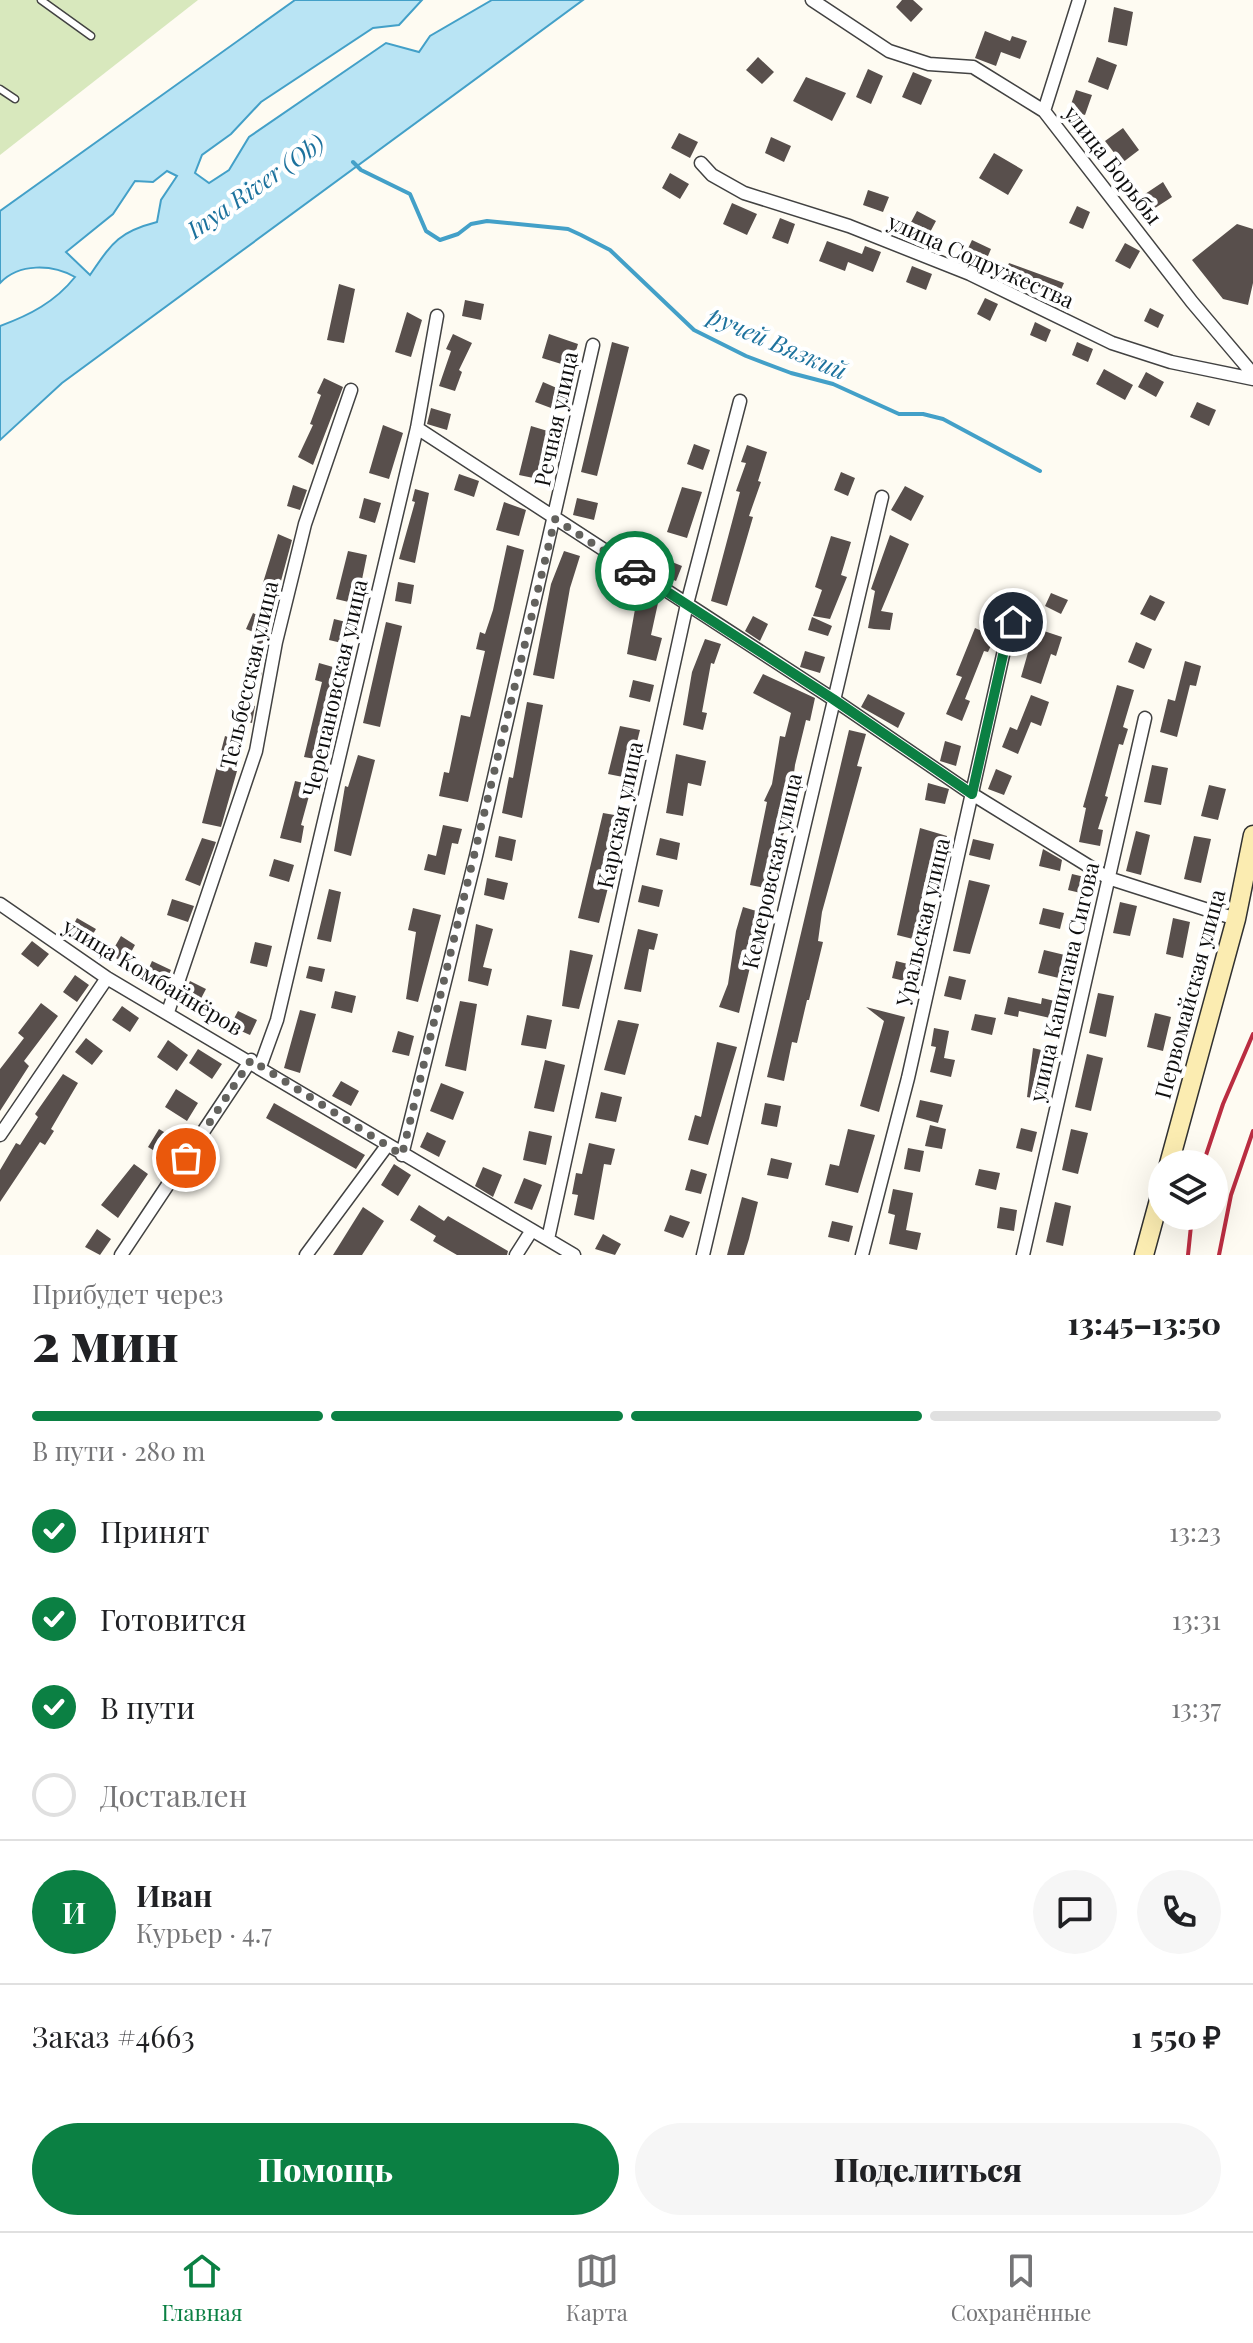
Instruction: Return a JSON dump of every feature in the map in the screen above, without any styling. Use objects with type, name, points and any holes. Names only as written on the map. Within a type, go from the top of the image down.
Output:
[{"type":"main road","name":"Первомайская улица","points":[[1173,1150],[1236,919],[1253,835]]},
{"type":"main road","points":[[1144,1255],[1151,1230]]},
{"type":"street","name":"улица Борьбы","points":[[812,0],[889,51],[929,64],[973,67],[1044,111],[1253,376]]},
{"type":"street","points":[[1044,111],[1079,0]]},
{"type":"street","name":"улица Содружества","points":[[701,163],[712,175],[744,193],[849,226],[970,274],[1112,343],[1171,362],[1253,376]]},
{"type":"street","name":"Черепановская улица","points":[[121,1255],[255,1064],[277,1020],[417,428],[437,316]]},
{"type":"street","name":"Речная улица","points":[[402,1155],[555,519],[593,345]]},
{"type":"street","name":"Тельбесская улица","points":[[168,1012],[256,751],[276,642],[305,524],[351,390]]},
{"type":"street","name":"Карская улица","points":[[548,1239],[687,604],[740,401]]},
{"type":"street","points":[[417,428],[833,699],[972,794],[1108,878],[1236,919]]},
{"type":"street","name":"Кемеровская улица","points":[[703,1255],[882,497]]},
{"type":"street","name":"Уральская улица","points":[[862,1255],[908,1078],[1005,646],[1022,598]]},
{"type":"street","name":"улица Капитана Сигова","points":[[1023,1255],[1145,718]]},
{"type":"street","name":"улица Комбайнёров","points":[[0,904],[107,978],[255,1064],[386,1147],[574,1255]]},
{"type":"street","points":[[0,1135],[107,978]]},
{"type":"street","points":[[306,1255],[386,1147]]},
{"type":"street","points":[[516,1255],[532,1230]]},
{"type":"lane","points":[[41,0],[91,36]]},
{"type":"lane","points":[[0,89],[15,99]]},
{"type":"green space","points":[[0,0],[198,0],[0,155]]},
{"type":"water","name":"Inya River (Ob)","points":[[295,0],[422,0],[399,25],[373,28],[261,102],[231,134],[202,155],[195,173],[209,183],[229,170],[249,137],[386,43],[419,52],[430,36],[492,0],[583,0],[62,383],[0,440],[0,326],[41,307],[75,277],[56,270],[36,268],[16,272],[0,283],[0,211]],"holes":[[[167,171],[177,176],[161,200],[157,222],[133,230],[117,240],[90,275],[66,252],[113,214],[135,181],[153,182]]]},
{"type":"building","points":[[902,0],[913,0],[923,9],[911,22],[896,7]]},
{"type":"building","points":[[1114,7],[1133,12],[1127,46],[1108,42]]},
{"type":"building","points":[[985,31],[1010,41],[1012,36],[1027,41],[1020,59],[1001,52],[996,66],[975,58]]},
{"type":"building","points":[[758,57],[774,72],[762,84],[746,70]]},
{"type":"building","points":[[1097,57],[1117,65],[1108,90],[1088,82]]},
{"type":"building","points":[[868,69],[883,76],[871,104],[856,97]]},
{"type":"building","points":[[913,72],[932,80],[921,105],[902,97]]},
{"type":"building","points":[[806,77],[846,93],[832,121],[793,101]]},
{"type":"building","points":[[1076,90],[1092,95],[1085,115],[1069,110]]},
{"type":"building","points":[[1123,128],[1139,150],[1122,163],[1105,141]]},
{"type":"building","points":[[679,133],[698,142],[690,158],[671,148]]},
{"type":"building","points":[[771,137],[791,146],[784,162],[765,153]]},
{"type":"building","points":[[994,153],[1023,170],[1008,195],[979,178]]},
{"type":"building","points":[[670,173],[689,184],[680,199],[662,188]]},
{"type":"building","points":[[1163,182],[1172,197],[1155,208],[1145,194]]},
{"type":"building","points":[[868,190],[889,197],[883,212],[863,205]]},
{"type":"building","points":[[732,203],[757,214],[747,235],[723,224]]},
{"type":"building","points":[[1077,206],[1090,212],[1083,229],[1069,223]]},
{"type":"building","points":[[917,211],[936,221],[928,236],[909,226]]},
{"type":"building","points":[[780,218],[795,224],[788,244],[772,238]]},
{"type":"building","points":[[1237,224],[1253,229],[1253,283],[1248,305],[1223,299],[1192,260]]},
{"type":"building","points":[[972,240],[991,249],[984,265],[965,255]]},
{"type":"building","points":[[827,241],[862,254],[865,246],[881,252],[873,272],[848,262],[845,271],[819,261]]},
{"type":"building","points":[[1125,243],[1140,251],[1130,269],[1115,261]]},
{"type":"building","points":[[1009,263],[1064,283],[1057,299],[1003,277]]},
{"type":"building","points":[[912,266],[932,274],[926,290],[906,282]]},
{"type":"building","points":[[339,284],[355,289],[344,343],[327,340]]},
{"type":"building","points":[[985,298],[998,304],[990,321],[977,314]]},
{"type":"building","points":[[465,300],[484,304],[481,320],[462,316]]},
{"type":"building","points":[[1150,308],[1164,315],[1158,328],[1144,321]]},
{"type":"building","points":[[407,312],[422,320],[411,357],[395,352]]},
{"type":"building","points":[[1035,322],[1051,330],[1046,342],[1030,335]]},
{"type":"building","points":[[453,334],[472,343],[459,370],[462,372],[455,391],[439,386],[451,351],[446,349]]},
{"type":"building","points":[[549,334],[578,344],[571,367],[542,358]]},
{"type":"building","points":[[612,342],[629,347],[597,476],[581,472]]},
{"type":"building","points":[[1077,342],[1093,349],[1088,362],[1072,355]]},
{"type":"building","points":[[1104,369],[1133,385],[1125,400],[1096,384]]},
{"type":"building","points":[[1146,372],[1164,382],[1156,397],[1138,387]]},
{"type":"building","points":[[324,378],[343,387],[313,465],[298,457],[313,425],[310,424],[321,395],[317,393]]},
{"type":"building","points":[[543,382],[559,389],[551,408],[535,402]]},
{"type":"building","points":[[1197,402],[1216,410],[1209,426],[1190,417]]},
{"type":"building","points":[[431,408],[451,414],[447,430],[427,424]]},
{"type":"building","points":[[383,425],[403,433],[389,479],[369,473]]},
{"type":"building","points":[[531,426],[551,432],[543,480],[519,475]]},
{"type":"building","points":[[694,444],[710,450],[703,470],[687,464]]},
{"type":"building","points":[[747,445],[767,452],[749,516],[753,517],[727,606],[711,601],[740,492],[736,491],[746,463],[741,462]]},
{"type":"building","points":[[841,472],[855,478],[848,496],[834,490]]},
{"type":"building","points":[[459,474],[479,481],[474,497],[454,490]]},
{"type":"building","points":[[293,485],[307,490],[300,510],[287,506]]},
{"type":"building","points":[[905,486],[924,496],[911,521],[891,510]]},
{"type":"building","points":[[682,487],[702,492],[687,538],[667,532]]},
{"type":"building","points":[[415,489],[429,493],[415,563],[399,559],[415,502],[412,501]]},
{"type":"building","points":[[364,498],[381,503],[375,523],[359,518]]},
{"type":"building","points":[[577,498],[598,503],[594,520],[573,515]]},
{"type":"building","points":[[504,502],[526,510],[519,536],[496,530]]},
{"type":"building","points":[[278,534],[292,540],[278,592],[262,586]]},
{"type":"building","points":[[890,535],[909,544],[881,611],[893,613],[890,630],[868,628],[875,591],[871,589]]},
{"type":"building","points":[[831,536],[851,542],[841,575],[847,577],[830,619],[813,616],[822,590],[815,587]]},
{"type":"building","points":[[507,545],[524,550],[468,802],[439,796],[444,772],[449,773],[461,715],[470,717],[485,651],[476,649],[480,632],[485,634],[493,610]]},
{"type":"building","points":[[348,551],[367,555],[357,604],[336,599]]},
{"type":"building","points":[[564,551],[580,556],[570,588],[554,679],[533,675],[551,584]]},
{"type":"building","points":[[662,558],[682,566],[676,581],[656,573]]},
{"type":"building","points":[[398,582],[414,585],[411,604],[395,601]]},
{"type":"building","points":[[1051,593],[1068,600],[1061,614],[1045,606]]},
{"type":"building","points":[[1150,595],[1165,602],[1155,621],[1140,614]]},
{"type":"building","points":[[637,598],[658,603],[651,635],[662,638],[656,661],[627,654]]},
{"type":"building","points":[[253,613],[272,622],[258,653],[264,655],[261,676],[245,671],[256,633],[246,629]]},
{"type":"building","points":[[753,616],[768,624],[760,641],[745,631]]},
{"type":"building","points":[[812,617],[832,626],[828,636],[808,630]]},
{"type":"building","points":[[334,619],[350,623],[346,644],[329,640]]},
{"type":"building","points":[[386,622],[402,626],[380,727],[363,723]]},
{"type":"building","points":[[975,628],[995,637],[988,652],[984,651],[965,699],[970,701],[962,721],[946,714],[962,677],[956,675]]},
{"type":"building","points":[[1035,628],[1062,637],[1056,656],[1051,654],[1041,684],[1021,677]]},
{"type":"building","points":[[705,639],[721,644],[714,664],[711,663],[702,712],[707,713],[703,730],[683,725],[692,672]]},
{"type":"building","points":[[1136,642],[1152,649],[1144,669],[1128,662]]},
{"type":"building","points":[[805,651],[825,657],[820,673],[800,667]]},
{"type":"building","points":[[1185,661],[1201,666],[1196,686],[1190,685],[1177,737],[1160,732],[1168,699],[1175,701]]},
{"type":"building","points":[[319,663],[340,669],[321,760],[304,757],[322,682],[315,680]]},
{"type":"building","points":[[763,674],[815,698],[795,765],[792,789],[797,791],[780,845],[775,843],[766,888],[750,885],[767,802],[764,801],[772,784],[780,736],[785,737],[791,713],[753,693]]},
{"type":"building","points":[[633,680],[654,685],[650,702],[629,697]]},
{"type":"building","points":[[1117,685],[1134,690],[1123,727],[1128,729],[1123,745],[1119,744],[1105,796],[1108,797],[1098,829],[1103,830],[1100,846],[1079,842],[1086,808],[1083,807]]},
{"type":"building","points":[[868,694],[905,713],[898,728],[861,707]]},
{"type":"building","points":[[1031,695],[1049,702],[1041,726],[1031,722],[1018,754],[1002,747],[1010,727],[1017,730]]},
{"type":"building","points":[[239,702],[255,706],[252,723],[234,718]]},
{"type":"building","points":[[527,702],[543,705],[522,818],[502,813],[509,777],[513,778]]},
{"type":"building","points":[[620,726],[640,730],[628,778],[608,774]]},
{"type":"building","points":[[849,730],[866,734],[857,766],[862,767],[822,912],[818,941],[823,942],[809,1000],[797,1043],[792,1042],[784,1081],[767,1077]]},
{"type":"building","points":[[225,736],[245,743],[221,827],[202,823]]},
{"type":"building","points":[[945,741],[961,746],[956,766],[940,761]]},
{"type":"building","points":[[676,754],[706,761],[701,786],[688,783],[683,816],[666,813]]},
{"type":"building","points":[[358,755],[375,760],[351,856],[334,851],[345,786],[348,787]]},
{"type":"building","points":[[1152,765],[1168,768],[1161,805],[1144,802]]},
{"type":"building","points":[[996,769],[1012,776],[1004,795],[988,789]]},
{"type":"building","points":[[295,781],[312,785],[301,825],[304,826],[301,843],[280,838]]},
{"type":"building","points":[[928,783],[949,789],[945,804],[925,800]]},
{"type":"building","points":[[1209,785],[1226,789],[1218,820],[1201,816]]},
{"type":"building","points":[[603,813],[626,817],[599,923],[578,918]]},
{"type":"building","points":[[443,825],[462,829],[458,844],[452,843],[445,875],[424,870],[428,854],[436,856]]},
{"type":"building","points":[[920,828],[947,836],[942,856],[935,855],[917,940],[897,935]]},
{"type":"building","points":[[1136,831],[1150,835],[1141,875],[1126,871]]},
{"type":"building","points":[[499,836],[516,840],[512,861],[495,857]]},
{"type":"building","points":[[1194,836],[1211,839],[1201,883],[1184,879]]},
{"type":"building","points":[[202,838],[216,842],[200,886],[185,880]]},
{"type":"building","points":[[660,838],[680,843],[677,860],[656,855]]},
{"type":"building","points":[[973,839],[994,844],[990,860],[969,855]]},
{"type":"building","points":[[1043,849],[1062,860],[1060,871],[1039,866]]},
{"type":"building","points":[[274,859],[294,865],[289,882],[269,876]]},
{"type":"building","points":[[1072,874],[1093,879],[1089,895],[1068,890]]},
{"type":"building","points":[[487,878],[508,883],[504,900],[484,895]]},
{"type":"building","points":[[969,880],[990,885],[970,954],[953,951]]},
{"type":"building","points":[[642,885],[663,890],[659,907],[638,902]]},
{"type":"building","points":[[329,889],[341,892],[331,942],[317,939]]},
{"type":"building","points":[[172,899],[194,906],[188,922],[167,915]]},
{"type":"building","points":[[1120,902],[1137,906],[1130,936],[1113,933]]},
{"type":"building","points":[[743,907],[763,913],[739,1013],[719,1007],[728,984]]},
{"type":"building","points":[[413,908],[441,915],[418,1002],[406,999],[416,932],[408,930]]},
{"type":"building","points":[[1043,908],[1064,913],[1060,929],[1039,924]]},
{"type":"building","points":[[77,918],[96,929],[87,944],[69,933]]},
{"type":"building","points":[[1173,918],[1190,922],[1183,958],[1166,954]]},
{"type":"building","points":[[476,924],[493,929],[483,967],[492,969],[488,986],[468,981]]},
{"type":"building","points":[[638,929],[658,934],[654,950],[649,949],[641,992],[624,989]]},
{"type":"building","points":[[121,936],[135,945],[125,963],[110,955]]},
{"type":"building","points":[[32,941],[49,954],[38,967],[21,954]]},
{"type":"building","points":[[255,942],[272,946],[267,967],[250,963]]},
{"type":"building","points":[[570,950],[593,955],[579,1009],[562,1006]]},
{"type":"building","points":[[1044,950],[1073,957],[1067,980],[1038,973]]},
{"type":"building","points":[[152,961],[171,970],[164,985],[145,977]]},
{"type":"building","points":[[896,961],[916,966],[913,983],[892,978]]},
{"type":"building","points":[[309,966],[325,969],[322,982],[306,978]]},
{"type":"building","points":[[75,975],[89,985],[77,1002],[63,992]]},
{"type":"building","points":[[949,976],[966,980],[961,1000],[944,996]]},
{"type":"building","points":[[190,981],[206,989],[196,1008],[181,1001]]},
{"type":"building","points":[[335,991],[356,996],[352,1013],[331,1008]]},
{"type":"building","points":[[1098,993],[1114,996],[1106,1037],[1089,1033]]},
{"type":"building","points":[[1008,997],[1041,1004],[1042,998],[1063,1003],[1059,1020],[1019,1011],[1018,1017],[1004,1014]]},
{"type":"building","points":[[460,1001],[477,1004],[466,1071],[445,1066]]},
{"type":"building","points":[[41,1003],[58,1016],[24,1061],[29,1066],[0,1111],[0,1069],[24,1038],[18,1033]]},
{"type":"building","points":[[122,1006],[139,1018],[130,1032],[112,1020]]},
{"type":"building","points":[[866,1007],[905,1017],[879,1112],[860,1106],[884,1021]]},
{"type":"building","points":[[300,1010],[316,1014],[300,1073],[284,1068]]},
{"type":"building","points":[[238,1011],[257,1020],[250,1035],[230,1026]]},
{"type":"building","points":[[1155,1013],[1171,1017],[1163,1051],[1147,1047]]},
{"type":"building","points":[[975,1014],[996,1018],[992,1035],[971,1030]]},
{"type":"building","points":[[527,1015],[552,1020],[546,1049],[521,1045]]},
{"type":"building","points":[[618,1020],[639,1024],[625,1075],[604,1070]]},
{"type":"building","points":[[934,1028],[949,1031],[944,1058],[955,1060],[951,1077],[930,1072],[936,1047],[931,1046]]},
{"type":"building","points":[[398,1031],[414,1036],[409,1056],[392,1052]]},
{"type":"building","points":[[86,1038],[103,1051],[92,1065],[75,1052]]},
{"type":"building","points":[[168,1040],[188,1055],[177,1071],[157,1057]]},
{"type":"building","points":[[717,1042],[737,1047],[708,1145],[688,1140],[695,1115],[701,1117]]},
{"type":"building","points":[[1033,1048],[1054,1053],[1047,1101],[1027,1097]]},
{"type":"building","points":[[198,1049],[222,1064],[212,1079],[189,1063]]},
{"type":"building","points":[[1087,1054],[1103,1058],[1091,1111],[1075,1107]]},
{"type":"building","points":[[545,1060],[565,1065],[554,1112],[534,1108]]},
{"type":"building","points":[[63,1074],[78,1083],[45,1145],[40,1142],[0,1202],[0,1170],[16,1143],[20,1145],[38,1117],[35,1114]]},
{"type":"building","points":[[341,1081],[359,1091],[351,1106],[332,1096]]},
{"type":"building","points":[[441,1083],[464,1092],[453,1120],[430,1111]]},
{"type":"building","points":[[176,1089],[198,1103],[187,1121],[165,1107]]},
{"type":"building","points":[[601,1092],[622,1097],[616,1122],[595,1118]]},
{"type":"building","points":[[920,1100],[943,1105],[938,1123],[916,1117]]},
{"type":"building","points":[[274,1103],[365,1155],[356,1169],[266,1118]]},
{"type":"building","points":[[765,1103],[781,1106],[777,1127],[761,1124]]},
{"type":"building","points":[[930,1125],[946,1129],[942,1149],[925,1146]]},
{"type":"building","points":[[1021,1128],[1037,1132],[1032,1152],[1016,1148]]},
{"type":"building","points":[[159,1129],[174,1138],[163,1156],[148,1147]]},
{"type":"building","points":[[848,1129],[875,1135],[858,1193],[825,1185],[830,1164],[839,1166]]},
{"type":"building","points":[[1071,1129],[1088,1133],[1078,1174],[1062,1170]]},
{"type":"building","points":[[529,1131],[552,1136],[546,1165],[523,1160]]},
{"type":"building","points":[[427,1132],[446,1141],[439,1157],[420,1147]]},
{"type":"building","points":[[589,1143],[615,1149],[611,1165],[604,1164],[594,1220],[574,1215],[578,1195],[572,1194],[576,1173],[582,1174]]},
{"type":"building","points":[[908,1148],[924,1151],[920,1172],[904,1169]]},
{"type":"building","points":[[771,1158],[792,1163],[788,1179],[767,1175]]},
{"type":"building","points":[[134,1164],[148,1174],[118,1218],[101,1205]]},
{"type":"building","points":[[394,1164],[411,1175],[398,1196],[381,1185]]},
{"type":"building","points":[[483,1167],[502,1175],[493,1197],[475,1186]]},
{"type":"building","points":[[691,1169],[707,1174],[701,1194],[685,1190]]},
{"type":"building","points":[[979,1169],[1000,1173],[996,1190],[975,1185]]},
{"type":"building","points":[[524,1178],[542,1185],[532,1210],[514,1203]]},
{"type":"building","points":[[893,1189],[913,1193],[906,1230],[921,1233],[917,1250],[889,1244],[895,1215],[888,1213]]},
{"type":"building","points":[[742,1197],[758,1202],[749,1239],[744,1255],[727,1255]]},
{"type":"building","points":[[1055,1202],[1071,1206],[1063,1246],[1046,1242]]},
{"type":"building","points":[[419,1205],[444,1221],[448,1216],[508,1251],[507,1255],[457,1255],[433,1241],[436,1236],[410,1220]]},
{"type":"building","points":[[363,1207],[384,1221],[362,1255],[333,1255]]},
{"type":"building","points":[[1000,1207],[1017,1210],[1014,1231],[997,1228]]},
{"type":"building","points":[[670,1215],[690,1222],[683,1238],[664,1231]]},
{"type":"building","points":[[832,1221],[853,1226],[849,1242],[828,1237]]},
{"type":"building","points":[[97,1229],[111,1239],[100,1255],[85,1247]]},
{"type":"building","points":[[603,1234],[621,1244],[615,1255],[595,1249]]},
{"type":"waterway","name":"ручей Вязкий","points":[[353,162],[361,170],[410,194],[426,231],[440,240],[458,234],[471,224],[487,221],[568,229],[610,250],[694,330],[746,356],[833,384],[899,414],[923,414],[943,419],[1040,471]]},
{"type":"railway","points":[[1208,1150],[1223,1104],[1253,1034]]},
{"type":"railway","points":[[1219,1255],[1231,1195],[1253,1131]]},
{"type":"railway","points":[[1188,1255],[1191,1230]]},
{"type":"way so far","points":[[186,1158],[251,1060],[402,1155],[555,519],[635,571]]},
{"type":"route","points":[[635,571],[833,699],[972,794],[1013,622]]}]
